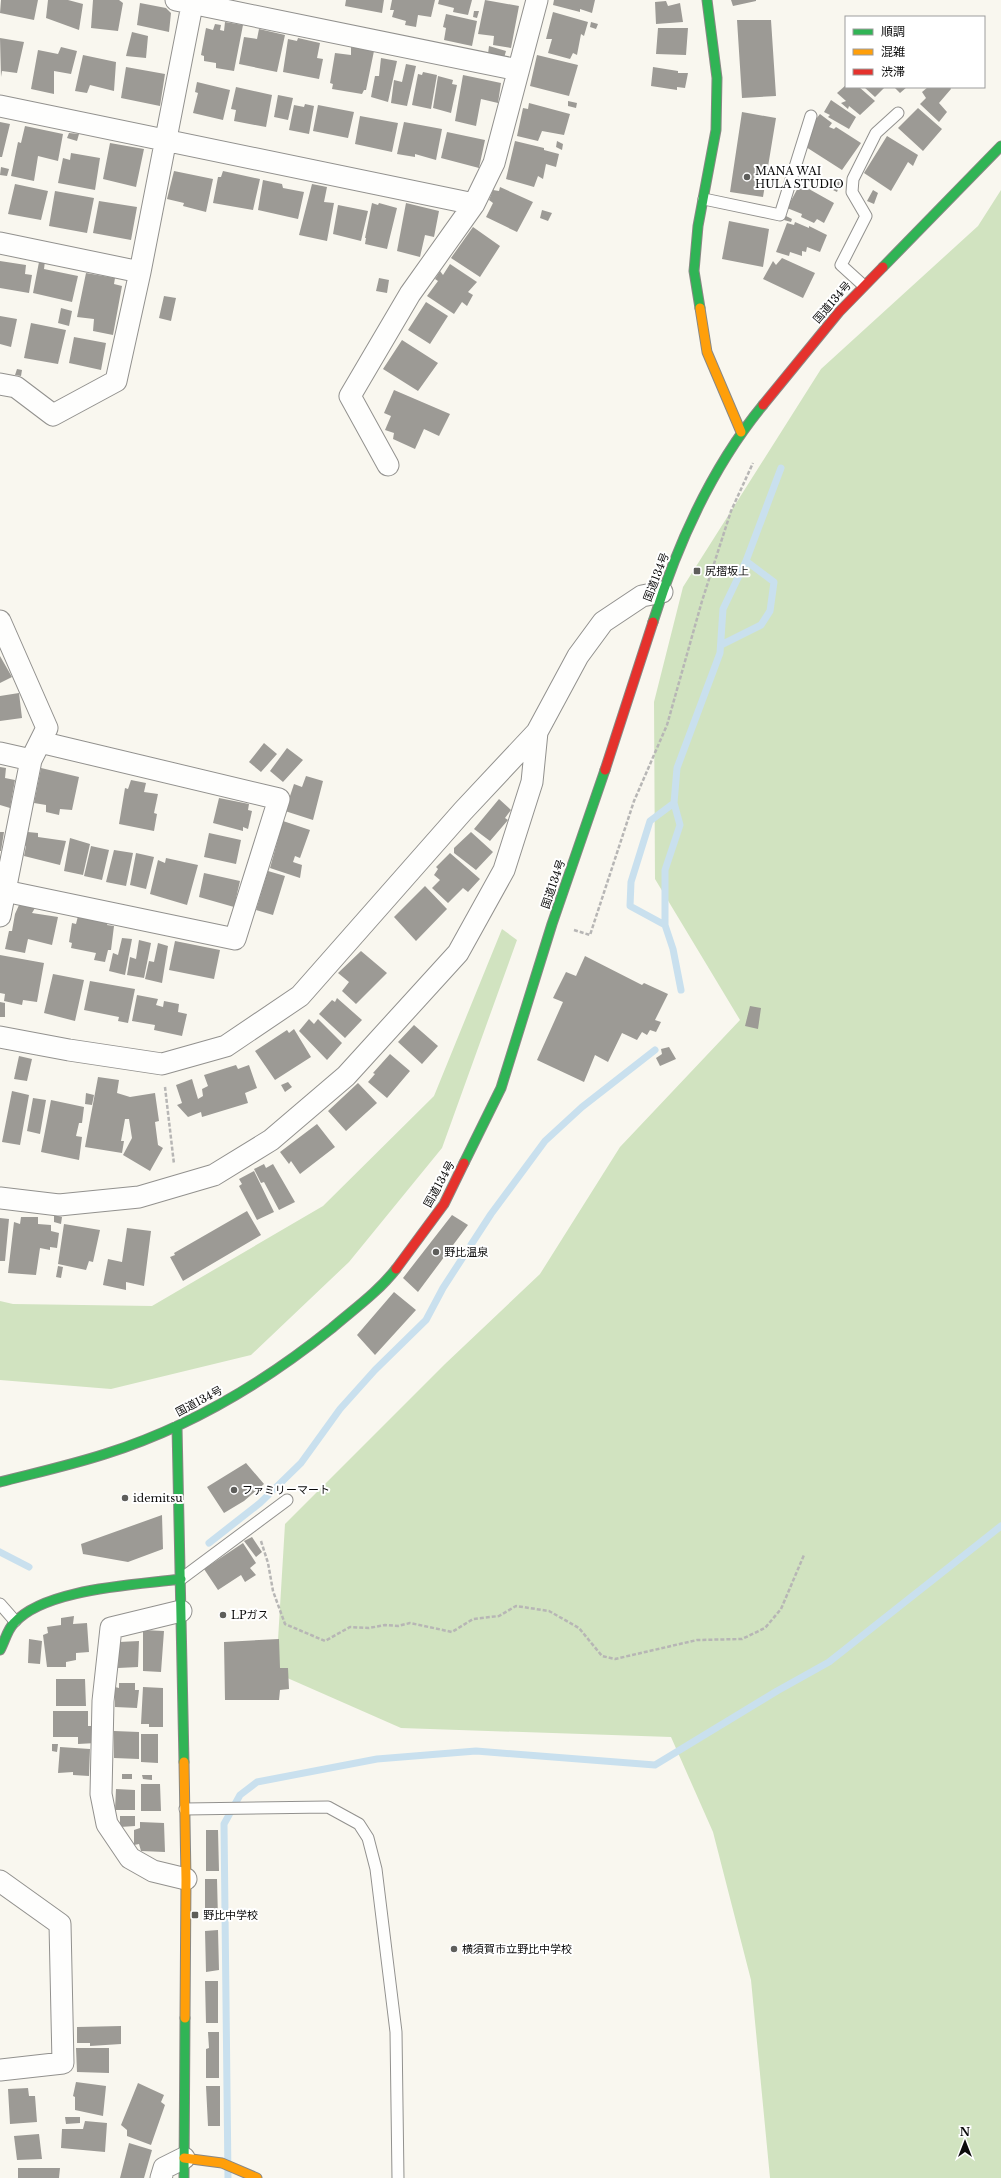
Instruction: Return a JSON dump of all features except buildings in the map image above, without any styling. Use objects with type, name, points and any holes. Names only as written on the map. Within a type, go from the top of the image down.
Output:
[{"type":"main road","points":[[707,0],[717,78],[716,130],[698,226],[694,271],[707,352],[741,432]]},
{"type":"main road","name":"国道134号","points":[[0,1482],[106,1454],[177,1426],[241,1392],[302,1352],[384,1285],[444,1204],[501,1088],[552,924],[617,734],[662,592],[685,537],[741,432],[839,312],[863,285],[1001,146]]},
{"type":"main road","points":[[177,1426],[186,1809],[184,2168],[216,2160],[239,2168],[257,2178]]},
{"type":"main road","points":[[0,1650],[15,1621],[39,1605],[76,1594],[181,1579]]},
{"type":"street","points":[[388,465],[350,396],[410,294],[474,204],[494,163],[537,0]]},
{"type":"street","points":[[0,384],[16,387],[53,415],[116,380],[140,272],[166,140],[187,1],[518,70]]},
{"type":"street","points":[[0,106],[474,204]]},
{"type":"street","points":[[0,243],[140,272]]},
{"type":"street","points":[[0,1037],[69,1050],[162,1064],[226,1046],[300,996],[463,811],[537,732],[578,656],[603,622],[642,596],[662,592]]},
{"type":"street","points":[[0,621],[47,728],[35,751],[3,890],[0,916]]},
{"type":"street","points":[[0,1198],[59,1205],[139,1197],[214,1175],[271,1140],[346,1076],[458,953],[504,870],[532,782],[537,732]]},
{"type":"street","points":[[0,753],[35,751],[279,799],[235,939],[3,890]]},
{"type":"street","points":[[181,1611],[111,1628],[103,1701],[101,1794],[107,1824],[130,1858],[153,1871],[186,1879]]},
{"type":"street","points":[[0,1881],[60,1924],[63,2063],[0,2070]]},
{"type":"street","points":[[161,2178],[164,2168],[184,2168]]},
{"type":"lane","points":[[863,285],[841,265],[866,216],[852,192],[853,179],[876,133],[898,113]]},
{"type":"lane","points":[[704,199],[780,215],[812,116]]},
{"type":"lane","points":[[181,1579],[287,1500]]},
{"type":"lane","points":[[0,1604],[15,1621]]},
{"type":"lane","points":[[186,1809],[242,1810],[328,1807],[359,1824],[368,1838],[376,1869],[396,2032],[398,2178]]},
{"type":"path","points":[[552,924],[590,935],[634,801],[667,725],[702,601],[731,511],[759,449],[741,432]]},
{"type":"path","points":[[162,1064],[176,1186]]},
{"type":"path","points":[[255,1524],[268,1563],[273,1591],[285,1624],[325,1641],[350,1627],[369,1628],[385,1625],[398,1626],[410,1623],[452,1632],[473,1619],[499,1616],[516,1606],[550,1610],[579,1628],[602,1656],[615,1659],[697,1640],[742,1639],[765,1628],[781,1609],[804,1555]]},
{"type":"green space","points":[[1001,190],[1001,2178],[770,2178],[751,1980],[713,1832],[671,1737],[401,1728],[276,1673],[285,1524],[445,1364],[540,1274],[620,1147],[740,1020],[655,879],[654,702],[683,587],[821,369],[978,226]]},
{"type":"green space","points":[[502,929],[517,940],[442,1148],[349,1262],[251,1355],[111,1389],[0,1380],[0,1301],[13,1304],[152,1306],[323,1206],[434,1096]]},
{"type":"waterway","points":[[681,990],[673,949],[665,925],[630,906],[631,882],[650,821],[674,803],[677,768],[720,653],[723,609],[746,561],[781,468]]},
{"type":"waterway","points":[[721,645],[761,625],[770,611],[774,582],[746,561]]},
{"type":"waterway","points":[[665,925],[665,870],[680,825],[674,803]]},
{"type":"waterway","points":[[209,1543],[260,1503],[301,1463],[340,1409],[375,1370],[426,1320],[443,1288],[491,1214],[545,1141],[582,1107],[655,1050]]},
{"type":"waterway","points":[[228,2178],[224,1824],[240,1795],[257,1782],[377,1759],[476,1751],[655,1765],[777,1691],[829,1662],[1001,1526]]},
{"type":"waterway","points":[[0,1552],[29,1567]]},
{"type":"traffic: fast","points":[[700,308],[694,271],[698,226],[716,130],[717,78],[707,0]]},
{"type":"traffic: fast","points":[[883,267],[1001,146]]},
{"type":"traffic: fast","points":[[653,622],[673,564],[698,508],[728,454],[763,405]]},
{"type":"traffic: fast","points":[[464,1163],[501,1088],[552,924],[605,770]]},
{"type":"traffic: fast","points":[[0,1482],[79,1462],[136,1443],[166,1431],[224,1402],[280,1367],[332,1328],[366,1300],[396,1269]]},
{"type":"traffic: fast","points":[[177,1426],[184,1762]]},
{"type":"traffic: fast","points":[[0,1650],[14,1623],[28,1611],[47,1602],[69,1595],[93,1590],[181,1579]]},
{"type":"traffic: fast","points":[[184,2178],[185,2018]]},
{"type":"traffic: slow","points":[[700,308],[707,352],[741,432]]},
{"type":"traffic: slow","points":[[184,1762],[186,1879],[185,2018]]},
{"type":"traffic: slow","points":[[184,2158],[222,2163],[257,2178]]},
{"type":"traffic: jam","points":[[763,405],[839,312],[883,267]]},
{"type":"traffic: jam","points":[[605,770],[653,622]]},
{"type":"traffic: jam","points":[[396,1269],[444,1204],[464,1163]]},
{"type":"place","name":"MANA WAI HULA STUDIO","points":[[747,177]]},
{"type":"place","name":"尻摺坂上","points":[[697,571]]},
{"type":"place","name":"野比温泉","points":[[436,1252]]},
{"type":"place","name":"ファミリーマート","points":[[234,1490]]},
{"type":"place","name":"idemitsu","points":[[125,1498]]},
{"type":"place","name":"LPガス","points":[[223,1615]]},
{"type":"place","name":"野比中学校","points":[[195,1915]]},
{"type":"place","name":"横須賀市立野比中学校","points":[[454,1949]]}]
